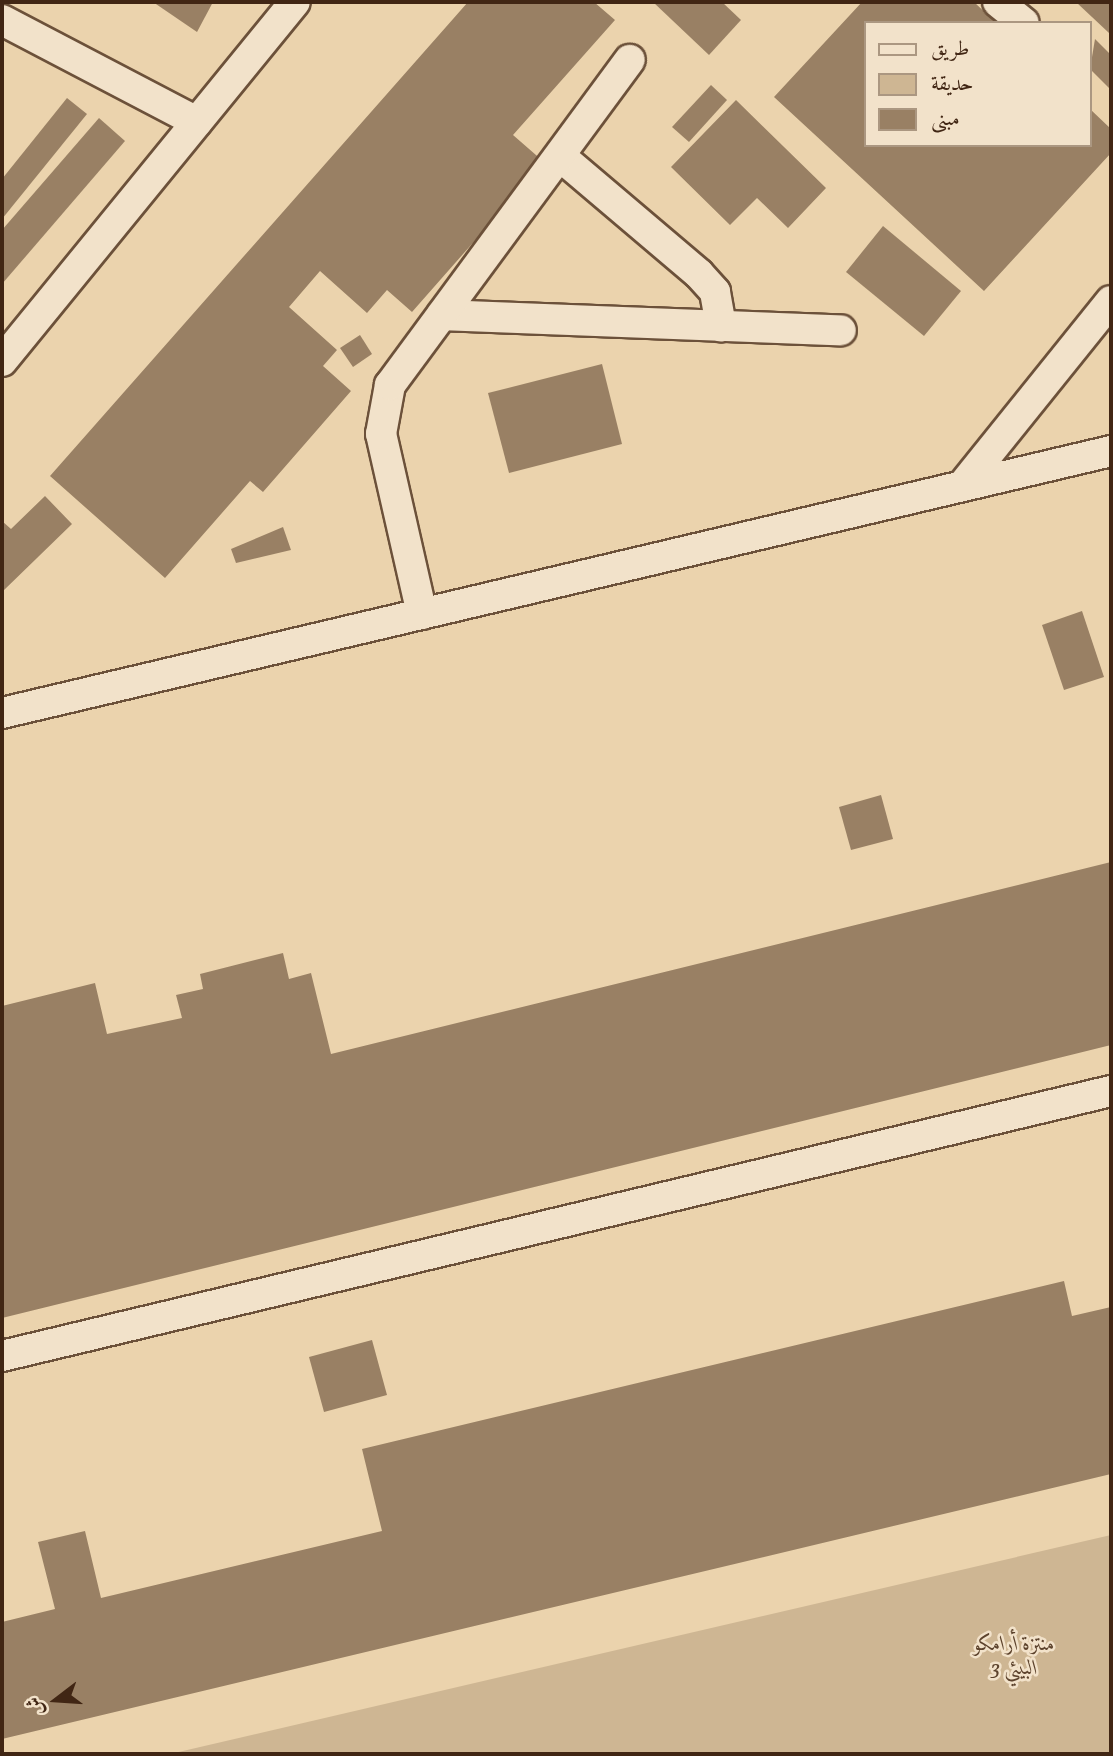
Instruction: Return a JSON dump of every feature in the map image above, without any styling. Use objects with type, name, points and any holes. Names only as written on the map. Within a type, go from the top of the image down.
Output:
[{"type":"street","points":[[2,361],[295,2]]},
{"type":"street","points":[[998,2],[1022,21]]},
{"type":"street","points":[[2,20],[197,122]]},
{"type":"street","points":[[422,614],[381,434],[390,385],[630,60]]},
{"type":"street","points":[[560,156],[699,274],[715,292],[721,326]]},
{"type":"street","points":[[963,485],[1111,301]]},
{"type":"street","points":[[442,315],[841,330]]},
{"type":"street","points":[[2,713],[1111,451]]},
{"type":"street","points":[[2,1356],[1111,1091]]},
{"type":"green space","name":"منتزة أرامكو البيئي 3","points":[[1111,1535],[1111,1754],[170,1754]]},
{"type":"building","points":[[153,2],[213,2],[197,32]]},
{"type":"building","points":[[468,2],[594,2],[615,20],[513,135],[544,162],[412,312],[387,290],[367,313],[320,271],[289,307],[337,350],[323,366],[351,391],[263,492],[250,481],[165,578],[50,476]]},
{"type":"building","points":[[653,2],[722,2],[741,20],[709,55]]},
{"type":"building","points":[[862,2],[974,2],[994,21],[864,21],[864,147],[1092,147],[1092,111],[1111,129],[1111,153],[984,291],[774,97]]},
{"type":"building","points":[[1076,2],[1111,2],[1109,33]]},
{"type":"building","points":[[1095,39],[1111,55],[1111,90],[1092,71]]},
{"type":"building","points":[[711,85],[727,100],[689,142],[672,127]]},
{"type":"building","points":[[67,98],[87,114],[2,219],[2,179]]},
{"type":"building","points":[[736,100],[826,188],[788,228],[757,198],[730,225],[671,167]]},
{"type":"building","points":[[99,118],[125,141],[2,284],[2,230]]},
{"type":"building","points":[[883,226],[961,291],[924,336],[846,272]]},
{"type":"building","points":[[360,335],[372,354],[353,367],[340,348]]},
{"type":"building","points":[[602,364],[622,444],[509,473],[488,393]]},
{"type":"building","points":[[45,496],[72,524],[2,592],[2,521],[11,529]]},
{"type":"building","points":[[283,527],[291,550],[236,563],[231,549]]},
{"type":"building","points":[[1082,611],[1104,677],[1064,690],[1042,625]]},
{"type":"building","points":[[881,795],[893,839],[851,850],[839,807]]},
{"type":"building","points":[[1111,862],[1111,1045],[2,1318],[2,1006],[95,983],[107,1034],[182,1018],[176,995],[203,989],[200,974],[283,953],[289,979],[311,973],[331,1054]]},
{"type":"building","points":[[1064,1281],[1072,1316],[1111,1307],[1111,1474],[2,1739],[2,1622],[55,1609],[38,1542],[85,1531],[101,1598],[382,1531],[362,1449]]},
{"type":"building","points":[[372,1340],[387,1395],[324,1412],[309,1357]]}]
